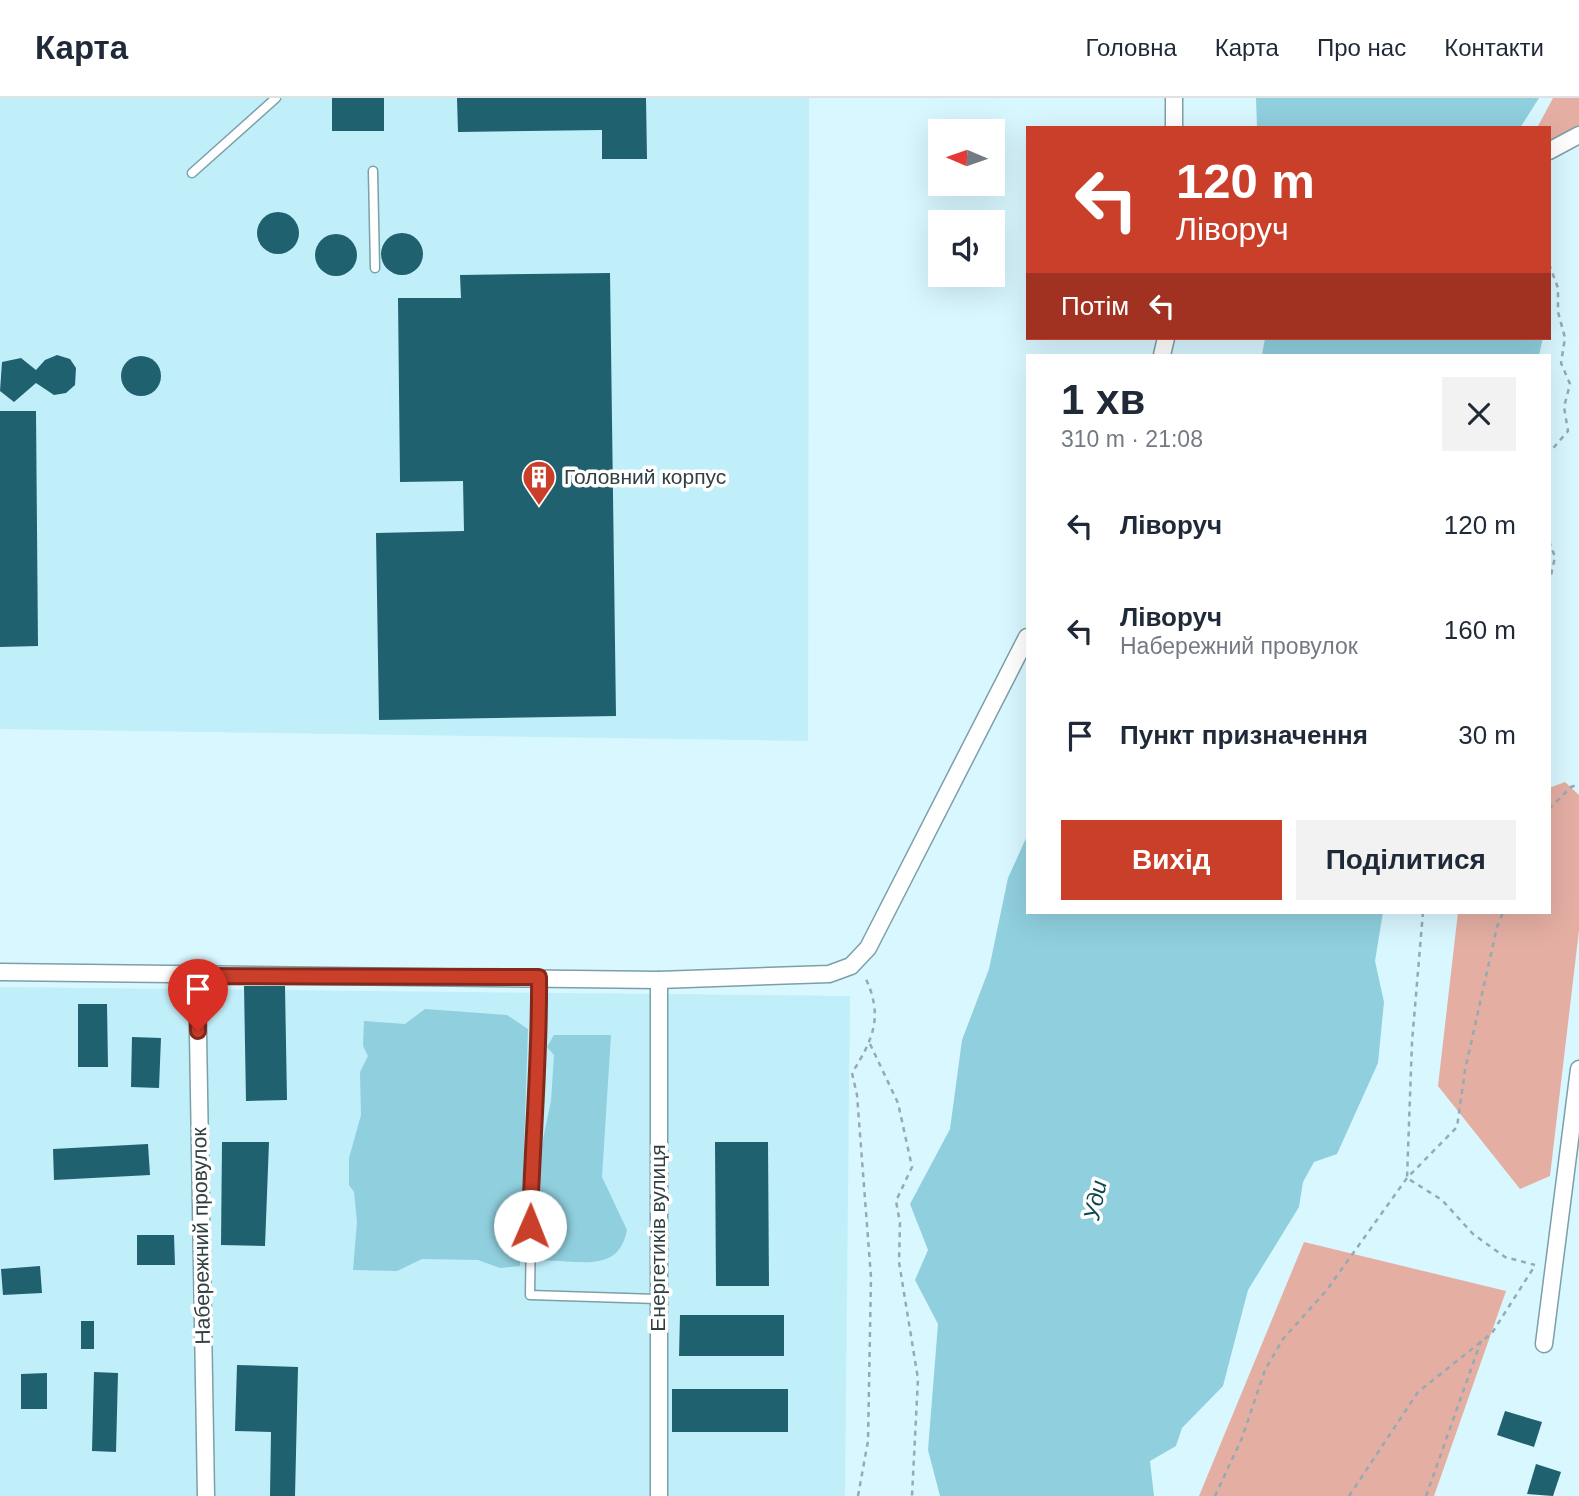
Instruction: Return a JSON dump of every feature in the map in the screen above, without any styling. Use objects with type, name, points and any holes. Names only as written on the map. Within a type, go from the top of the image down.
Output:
[{"type":"street","points":[[1174,98],[1174,126]]},
{"type":"street","points":[[1551,150],[1579,135]]},
{"type":"street","points":[[0,972],[659,980],[829,974],[851,966],[868,947],[1026,639]]},
{"type":"street","name":"Набережний провулок","points":[[197,976],[206,1496]]},
{"type":"street","name":"Енергетиків вулиця","points":[[659,980],[659,1496]]},
{"type":"street","points":[[1544,1344],[1579,1069]]},
{"type":"lane","points":[[192,173],[276,98]]},
{"type":"lane","points":[[373,171],[375,268]]},
{"type":"lane","points":[[539,977],[540,1056],[532,1153],[530,1295],[657,1299]]},
{"type":"path","points":[[1551,269],[1558,288],[1558,312],[1565,338],[1561,363],[1570,384],[1564,407],[1568,431],[1551,451]]},
{"type":"path","points":[[1551,546],[1555,557],[1551,574]]},
{"type":"path","points":[[1551,807],[1571,787],[1579,784]]},
{"type":"path","points":[[1407,1178],[1412,1042],[1423,914]]},
{"type":"path","points":[[1215,1496],[1242,1438],[1265,1370],[1283,1339],[1326,1292],[1407,1178],[1457,1127],[1471,1044],[1502,914]]},
{"type":"path","points":[[857,960],[873,1002],[875,1028],[870,1044],[852,1073],[858,1095],[871,1276],[868,1441],[858,1496]]},
{"type":"path","points":[[870,1044],[898,1102],[912,1167],[896,1201],[900,1223],[899,1262],[918,1379],[912,1496]]},
{"type":"path","points":[[1407,1178],[1442,1200],[1473,1234],[1505,1257],[1535,1265]]},
{"type":"path","points":[[1349,1496],[1418,1392],[1492,1333],[1535,1265],[1553,1257]]},
{"type":"path","points":[[1426,1496],[1482,1341]]},
{"type":"shaded area","points":[[0,98],[809,98],[808,741],[0,729]]},
{"type":"shaded area","points":[[1553,98],[1579,98],[1579,140],[1551,154],[1551,126],[1538,126]]},
{"type":"shaded area","points":[[1565,782],[1579,795],[1579,930],[1550,1176],[1520,1189],[1438,1086],[1458,914],[1551,914],[1551,787]]},
{"type":"shaded area","points":[[0,987],[850,996],[845,1496],[0,1496]]},
{"type":"shaded area","points":[[1304,1242],[1506,1291],[1434,1496],[1199,1496]]},
{"type":"water","points":[[1256,98],[1539,98],[1521,126],[1257,126]]},
{"type":"water","points":[[1265,340],[1543,340],[1539,354],[1262,354]]},
{"type":"water","name":"Уди","points":[[1026,838],[1026,914],[1383,914],[1375,961],[1384,1002],[1378,1063],[1337,1154],[1314,1162],[1303,1182],[1299,1207],[1248,1290],[1223,1386],[1182,1428],[1176,1446],[1150,1461],[1154,1496],[940,1496],[928,1450],[938,1324],[915,1280],[928,1250],[910,1204],[950,1129],[962,1040],[989,969],[1008,878]]},
{"type":"water","points":[[425,1009],[507,1015],[528,1029],[520,1266],[500,1268],[478,1260],[422,1259],[397,1271],[353,1270],[357,1222],[354,1192],[349,1185],[349,1158],[361,1115],[360,1072],[368,1056],[363,1046],[364,1021],[405,1024]]},
{"type":"water","points":[[554,1035],[611,1035],[602,1177],[627,1230],[622,1245],[614,1255],[604,1260],[537,1261],[536,1243],[543,1222],[539,1158],[551,1101],[554,1055],[547,1047]]},
{"type":"building","points":[[332,98],[384,98],[384,131],[332,131]]},
{"type":"building","points":[[457,98],[646,98],[647,159],[602,159],[602,130],[458,132]]},
{"type":"building","points":[[278,212],[293,218],[299,233],[293,248],[278,254],[263,248],[257,233],[263,218]]},
{"type":"building","points":[[402,233],[417,239],[423,254],[417,269],[402,275],[387,269],[381,254],[387,239]]},
{"type":"building","points":[[336,234],[351,240],[357,255],[351,270],[336,276],[321,270],[315,255],[321,240]]},
{"type":"building","name":"Головний корпус","points":[[610,273],[616,716],[379,720],[376,533],[464,531],[463,481],[400,482],[398,298],[461,298],[460,275]]},
{"type":"building","points":[[57,355],[70,359],[76,368],[75,385],[66,393],[54,395],[36,383],[14,402],[0,391],[2,362],[21,358],[36,370],[45,360]]},
{"type":"building","points":[[141,356],[155,362],[161,376],[155,390],[141,396],[127,390],[121,376],[127,362]]},
{"type":"building","points":[[0,411],[36,411],[38,646],[0,647]]},
{"type":"building","points":[[244,986],[285,986],[287,1100],[246,1101]]},
{"type":"building","points":[[78,1004],[107,1004],[108,1067],[78,1067]]},
{"type":"building","points":[[132,1037],[161,1038],[159,1088],[131,1087]]},
{"type":"building","points":[[222,1142],[269,1142],[265,1246],[221,1245]]},
{"type":"building","points":[[715,1142],[768,1142],[769,1286],[716,1286]]},
{"type":"building","points":[[148,1144],[150,1175],[54,1180],[53,1149]]},
{"type":"building","points":[[137,1235],[174,1235],[175,1265],[137,1265]]},
{"type":"building","points":[[40,1266],[42,1293],[3,1295],[1,1269]]},
{"type":"building","points":[[680,1315],[784,1315],[784,1356],[679,1356]]},
{"type":"building","points":[[81,1321],[94,1321],[94,1349],[81,1349]]},
{"type":"building","points":[[237,1365],[298,1367],[295,1496],[270,1496],[271,1432],[235,1431]]},
{"type":"building","points":[[94,1372],[118,1373],[116,1452],[92,1451]]},
{"type":"building","points":[[47,1373],[47,1409],[21,1409],[21,1374]]},
{"type":"building","points":[[672,1389],[788,1389],[788,1432],[672,1432]]},
{"type":"building","points":[[1505,1411],[1542,1422],[1534,1447],[1497,1435]]},
{"type":"building","points":[[1536,1464],[1561,1472],[1553,1496],[1527,1494]]},
{"type":"place","name":"Головний корпус","points":[[539,507]]},
{"type":"route","points":[[198,1031],[197,976],[539,977],[540,1056],[532,1153],[530,1226]]}]
